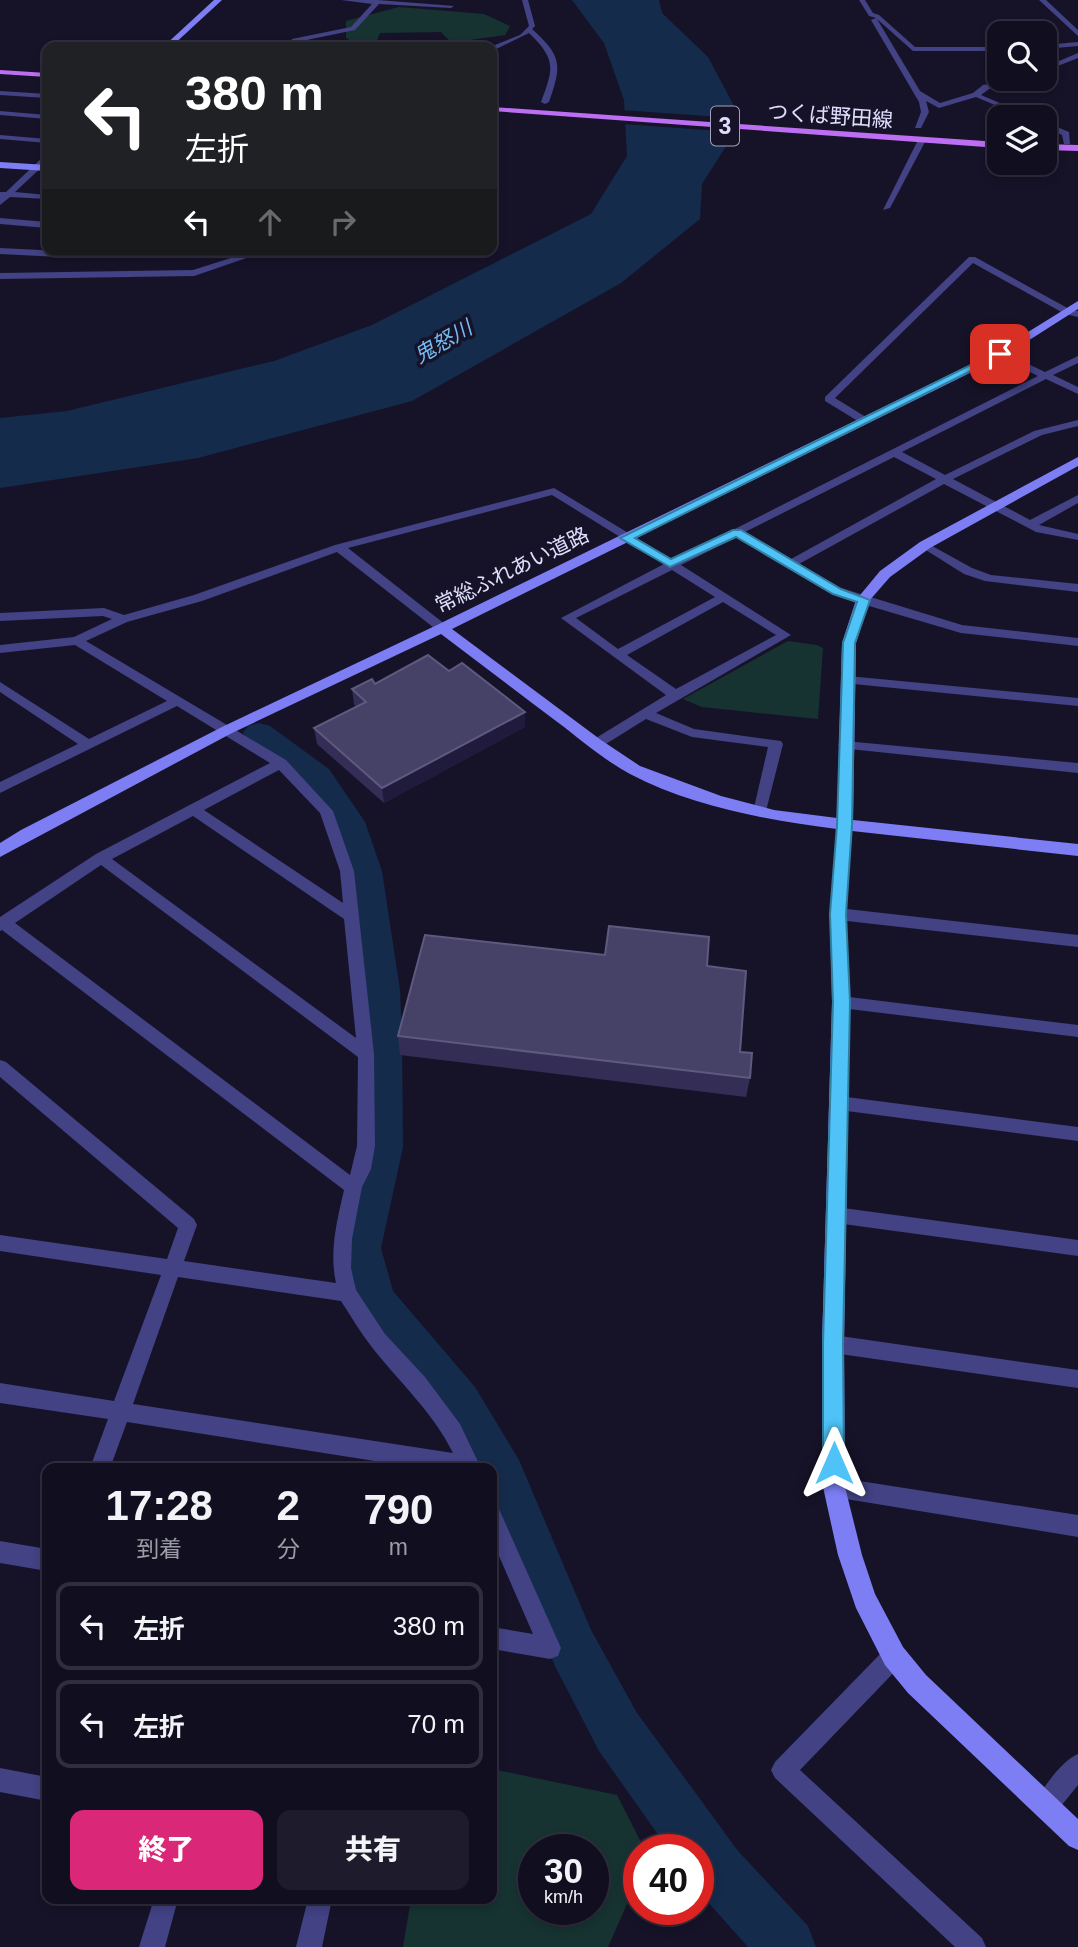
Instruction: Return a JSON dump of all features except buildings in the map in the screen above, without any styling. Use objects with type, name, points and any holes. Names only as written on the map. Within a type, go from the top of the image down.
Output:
[{"type":"main road","points":[[0,69],[42,73]]},
{"type":"main road","name":"つくば野田線","points":[[497,107],[544,108],[909,136],[987,139]]},
{"type":"main road","name":"つくば野田線","points":[[909,136],[922,140],[987,144]]},
{"type":"main road","points":[[1057,142],[1078,142]]},
{"type":"main road","points":[[1057,147],[1078,148]]},
{"type":"street","points":[[172,42],[218,0]]},
{"type":"street","points":[[344,0],[451,6]]},
{"type":"street","points":[[525,0],[531,19],[529,30]]},
{"type":"street","points":[[862,0],[919,93],[925,112],[918,126]]},
{"type":"street","points":[[1042,0],[1078,34]]},
{"type":"street","points":[[293,42],[353,29],[377,2]]},
{"type":"street","points":[[871,15],[877,16],[913,49],[987,49]]},
{"type":"street","points":[[497,46],[529,30]]},
{"type":"street","points":[[529,30],[554,55],[557,67],[544,108]]},
{"type":"street","points":[[1057,46],[1078,44]]},
{"type":"street","points":[[1057,64],[1078,55]]},
{"type":"street","points":[[919,93],[939,106],[976,95],[987,87]]},
{"type":"street","points":[[0,93],[42,96]]},
{"type":"street","points":[[976,95],[1000,105]]},
{"type":"street","points":[[0,113],[42,117]]},
{"type":"street","points":[[1057,130],[1066,134],[1067,142]]},
{"type":"street","points":[[0,137],[42,141]]},
{"type":"street","points":[[886,208],[922,140]]},
{"type":"street","points":[[0,165],[42,168]]},
{"type":"street","points":[[0,202],[4,194],[42,168]]},
{"type":"street","points":[[4,194],[42,197]]},
{"type":"street","points":[[0,221],[42,225]]},
{"type":"street","points":[[0,251],[42,255]]},
{"type":"street","points":[[105,256],[107,274]]},
{"type":"street","points":[[0,276],[194,273],[247,256]]},
{"type":"street","points":[[865,421],[829,399],[972,259],[1075,310]]},
{"type":"street","name":"常総ふれあい道路","points":[[0,851],[27,834],[227,730],[865,421],[1000,354],[1075,310]]},
{"type":"street","points":[[1000,354],[1078,391]]},
{"type":"street","points":[[675,695],[567,618],[1078,359]]},
{"type":"street","points":[[790,564],[943,480],[1038,433],[1078,423]]},
{"type":"street","points":[[895,453],[1030,525],[1051,533],[1078,537]]},
{"type":"street","points":[[1078,461],[925,545],[885,574],[863,600],[849,643],[845,825],[838,914],[841,1002],[833,1344],[834,1487],[850,1555],[865,1599],[894,1656],[918,1684],[1078,1837]]},
{"type":"street","points":[[0,649],[77,640],[123,619],[198,598],[339,547],[554,491],[785,635],[675,695],[596,744]]},
{"type":"street","points":[[1030,525],[1078,498]]},
{"type":"street","points":[[737,532],[837,592],[961,629],[1078,642]]},
{"type":"street","points":[[925,545],[968,571],[989,578],[1078,588]]},
{"type":"street","points":[[339,547],[596,744],[635,770],[667,784],[760,811],[845,825],[1078,850]]},
{"type":"street","points":[[618,654],[723,597]]},
{"type":"street","points":[[0,617],[104,612],[123,619]]},
{"type":"street","points":[[77,640],[281,763],[326,811],[347,871],[366,1054],[366,1146],[362,1169],[353,1187],[343,1240],[342,1268],[347,1293],[378,1340],[418,1384],[453,1432],[468,1463]]},
{"type":"street","points":[[848,680],[1078,702]]},
{"type":"street","points":[[0,686],[88,744]]},
{"type":"street","points":[[0,787],[177,701]]},
{"type":"street","points":[[645,713],[692,733],[776,744],[760,811]]},
{"type":"street","points":[[845,745],[1078,768]]},
{"type":"street","points":[[281,763],[101,858],[2,924],[353,1187]]},
{"type":"street","points":[[192,808],[351,916]]},
{"type":"street","points":[[101,858],[366,1054]]},
{"type":"street","points":[[838,914],[1078,941]]},
{"type":"street","points":[[841,1002],[1078,1031]]},
{"type":"street","points":[[0,1067],[188,1225],[102,1463]]},
{"type":"street","points":[[839,1103],[1078,1134]]},
{"type":"street","points":[[836,1215],[1078,1248]]},
{"type":"street","points":[[0,1243],[347,1293]]},
{"type":"street","points":[[833,1344],[1078,1379]]},
{"type":"street","points":[[0,1393],[445,1463]]},
{"type":"street","points":[[834,1487],[1078,1526]]},
{"type":"street","points":[[497,1527],[550,1648],[497,1639]]},
{"type":"street","points":[[0,1552],[42,1559]]},
{"type":"street","points":[[894,1656],[783,1770],[972,1947]]},
{"type":"street","points":[[1045,1808],[1078,1766]]},
{"type":"street","points":[[0,1780],[42,1788]]},
{"type":"street","points":[[152,1947],[165,1904]]},
{"type":"street","points":[[309,1947],[319,1904]]},
{"type":"green space","points":[[399,7],[484,14],[510,26],[505,35],[456,42],[449,40],[441,32],[380,33],[376,42],[353,42],[346,38],[346,21]]},
{"type":"green space","points":[[788,641],[823,648],[818,719],[702,707],[683,699]]},
{"type":"green space","points":[[497,1770],[617,1795],[637,1834],[623,1834],[623,1913],[608,1947],[403,1947],[410,1904],[497,1904]]},
{"type":"water","name":"鬼怒川","points":[[572,0],[659,0],[662,13],[708,57],[733,104],[730,140],[702,184],[700,219],[621,283],[412,401],[198,458],[0,488],[0,418],[67,411],[274,361],[372,325],[591,214],[627,156],[624,100],[604,43]]},
{"type":"pier","points":[[621,110],[735,118],[734,132],[622,124]]},
{"type":"waterway","points":[[259,733],[318,777],[348,822],[365,871],[381,990],[383,1041],[383,1147],[360,1248],[374,1301],[459,1403],[494,1463]]},
{"type":"waterway","points":[[497,1468],[573,1648],[618,1732],[718,1871],[787,1947]]},
{"type":"route","points":[[834,1463],[833,1344],[841,1002],[838,914],[845,825],[849,643],[863,600],[837,592],[737,532],[670,564],[626,538],[1000,354]]}]
